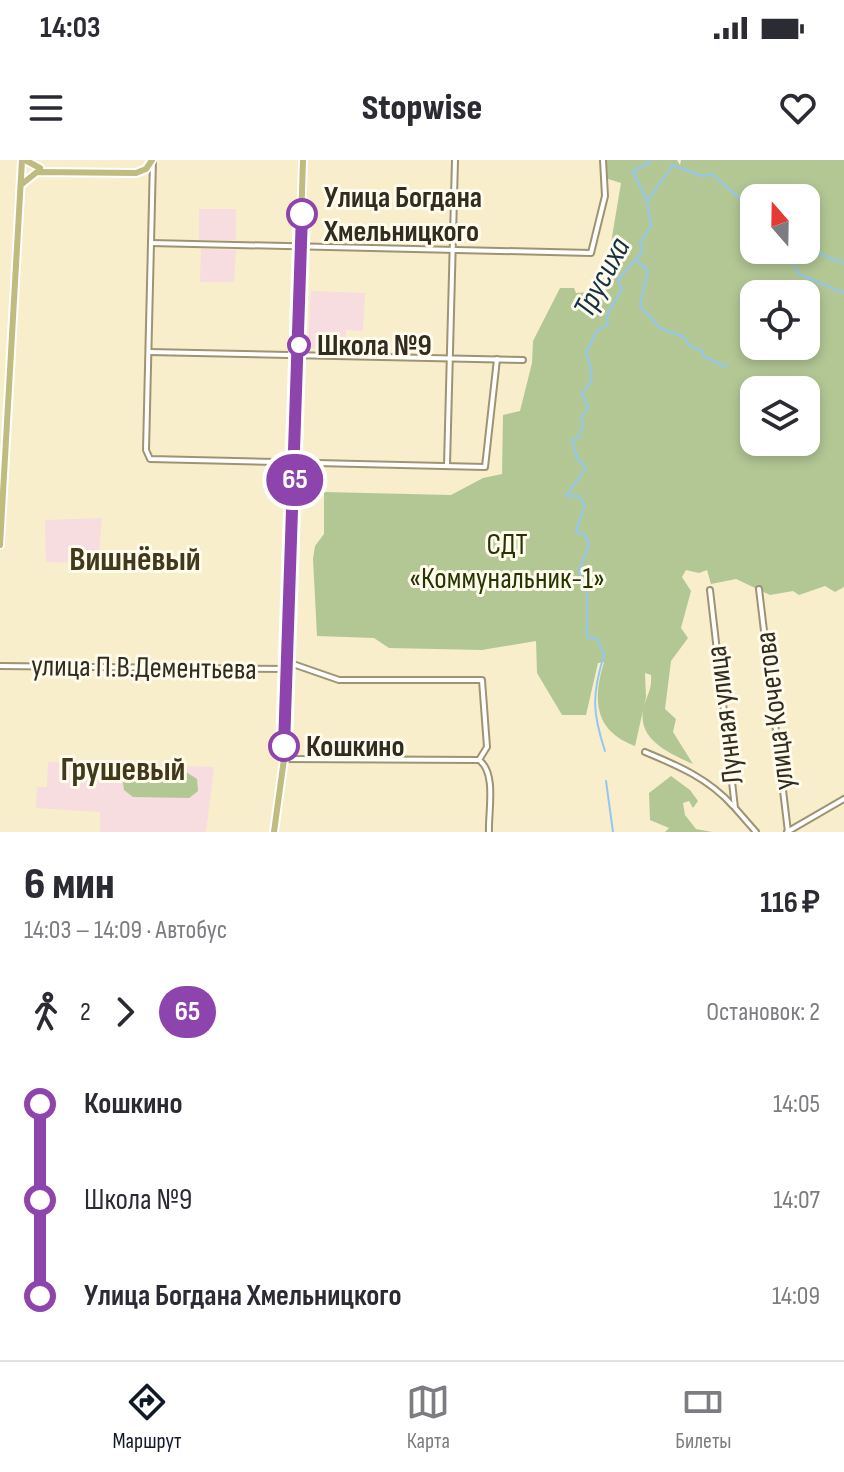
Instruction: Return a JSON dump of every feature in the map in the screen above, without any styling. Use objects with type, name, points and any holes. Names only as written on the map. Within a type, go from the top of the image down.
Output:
[{"type":"main road","points":[[0,545],[20,169],[22,160],[40,168]]},
{"type":"main road","points":[[20,169],[135,170],[151,160]]},
{"type":"main road","points":[[20,188],[27,177],[37,172],[136,173],[146,169],[151,160]]},
{"type":"main road","points":[[274,832],[284,759],[303,160]]},
{"type":"main road","points":[[0,477],[20,169]]},
{"type":"street","points":[[151,160],[148,458],[485,467],[497,359]]},
{"type":"street","points":[[447,465],[455,160]]},
{"type":"street","points":[[151,243],[591,253],[605,196],[603,160]]},
{"type":"street","points":[[136,173],[153,176]]},
{"type":"street","points":[[149,352],[523,360]]},
{"type":"street","name":"улица Кочетова","points":[[759,589],[788,832]]},
{"type":"street","name":"Лунная улица","points":[[710,590],[735,808],[756,832]]},
{"type":"street","name":"улица П.В.Дементьева","points":[[0,666],[287,665],[339,680],[485,682],[486,751],[479,760]]},
{"type":"street","points":[[645,752],[709,783],[735,808]]},
{"type":"street","points":[[284,759],[479,760],[487,768],[490,779],[489,832]]},
{"type":"street","points":[[788,832],[844,799]]},
{"type":"shaded area","points":[[199,209],[236,209],[236,240],[199,240]]},
{"type":"shaded area","points":[[201,249],[236,250],[234,282],[200,282]]},
{"type":"shaded area","name":"Школа №9","points":[[311,291],[365,293],[363,331],[346,330],[345,350],[308,348]]},
{"type":"shaded area","points":[[102,518],[98,563],[46,562],[45,520]]},
{"type":"shaded area","points":[[48,762],[214,767],[206,832],[100,832],[100,812],[36,808],[37,787],[47,787]]},
{"type":"green space","name":"СДТ «Коммунальник-1»","points":[[603,160],[677,160],[680,165],[681,160],[844,160],[844,587],[835,592],[825,586],[799,595],[793,591],[770,595],[736,579],[711,584],[707,570],[699,573],[686,570],[682,577],[691,591],[681,628],[688,638],[671,661],[665,709],[676,719],[673,732],[693,764],[665,750],[644,727],[644,706],[651,675],[645,673],[646,697],[635,746],[611,731],[600,712],[598,688],[604,662],[598,663],[586,715],[562,715],[537,673],[536,641],[482,650],[389,648],[374,638],[317,636],[313,559],[315,546],[324,534],[324,492],[451,495],[483,478],[502,474],[503,415],[520,411],[532,363],[533,341],[560,288],[574,288],[576,293],[590,292],[599,302],[606,293],[597,273],[603,264],[614,266],[615,256],[609,255],[621,183],[605,178]]},
{"type":"green space","points":[[134,770],[186,772],[197,779],[198,791],[189,798],[133,797],[124,790],[123,783]]},
{"type":"green space","points":[[671,776],[690,790],[698,801],[693,808],[689,801],[683,803],[685,815],[696,829],[712,832],[665,832],[669,828],[650,820],[649,793]]},
{"type":"waterway","name":"Трусиха","points":[[605,751],[595,703],[604,655],[597,639],[587,637],[587,592],[579,571],[589,544],[585,535],[576,531],[585,504],[578,496],[566,496],[586,468],[577,458],[572,440],[579,437],[583,425],[581,418],[588,408],[582,393],[591,378],[586,352],[597,331],[608,324],[607,315],[622,289],[618,280],[642,252],[640,243],[651,226],[647,201],[633,171],[649,163],[648,160]]},
{"type":"waterway","points":[[647,201],[673,165],[702,176],[712,174],[740,199]]},
{"type":"waterway","points":[[820,254],[844,263]]},
{"type":"waterway","points":[[637,260],[648,271],[640,306],[660,328],[684,337],[689,345],[702,351],[704,357],[727,367]]},
{"type":"waterway","points":[[794,264],[799,274],[844,293]]},
{"type":"waterway","name":"Трусиха","points":[[606,781],[613,832]]},
{"type":"bus line","name":"65","points":[[284,746],[302,214]]},
{"type":"place","name":"Улица Богдана Хмельницкого","points":[[302,214]]},
{"type":"place","name":"Школа №9","points":[[299,345]]},
{"type":"place","name":"Кошкино","points":[[284,746]]},
{"type":"district","name":"Вишнёвый","points":[[135,558]]},
{"type":"district","name":"Грушевый","points":[[123,768]]}]
